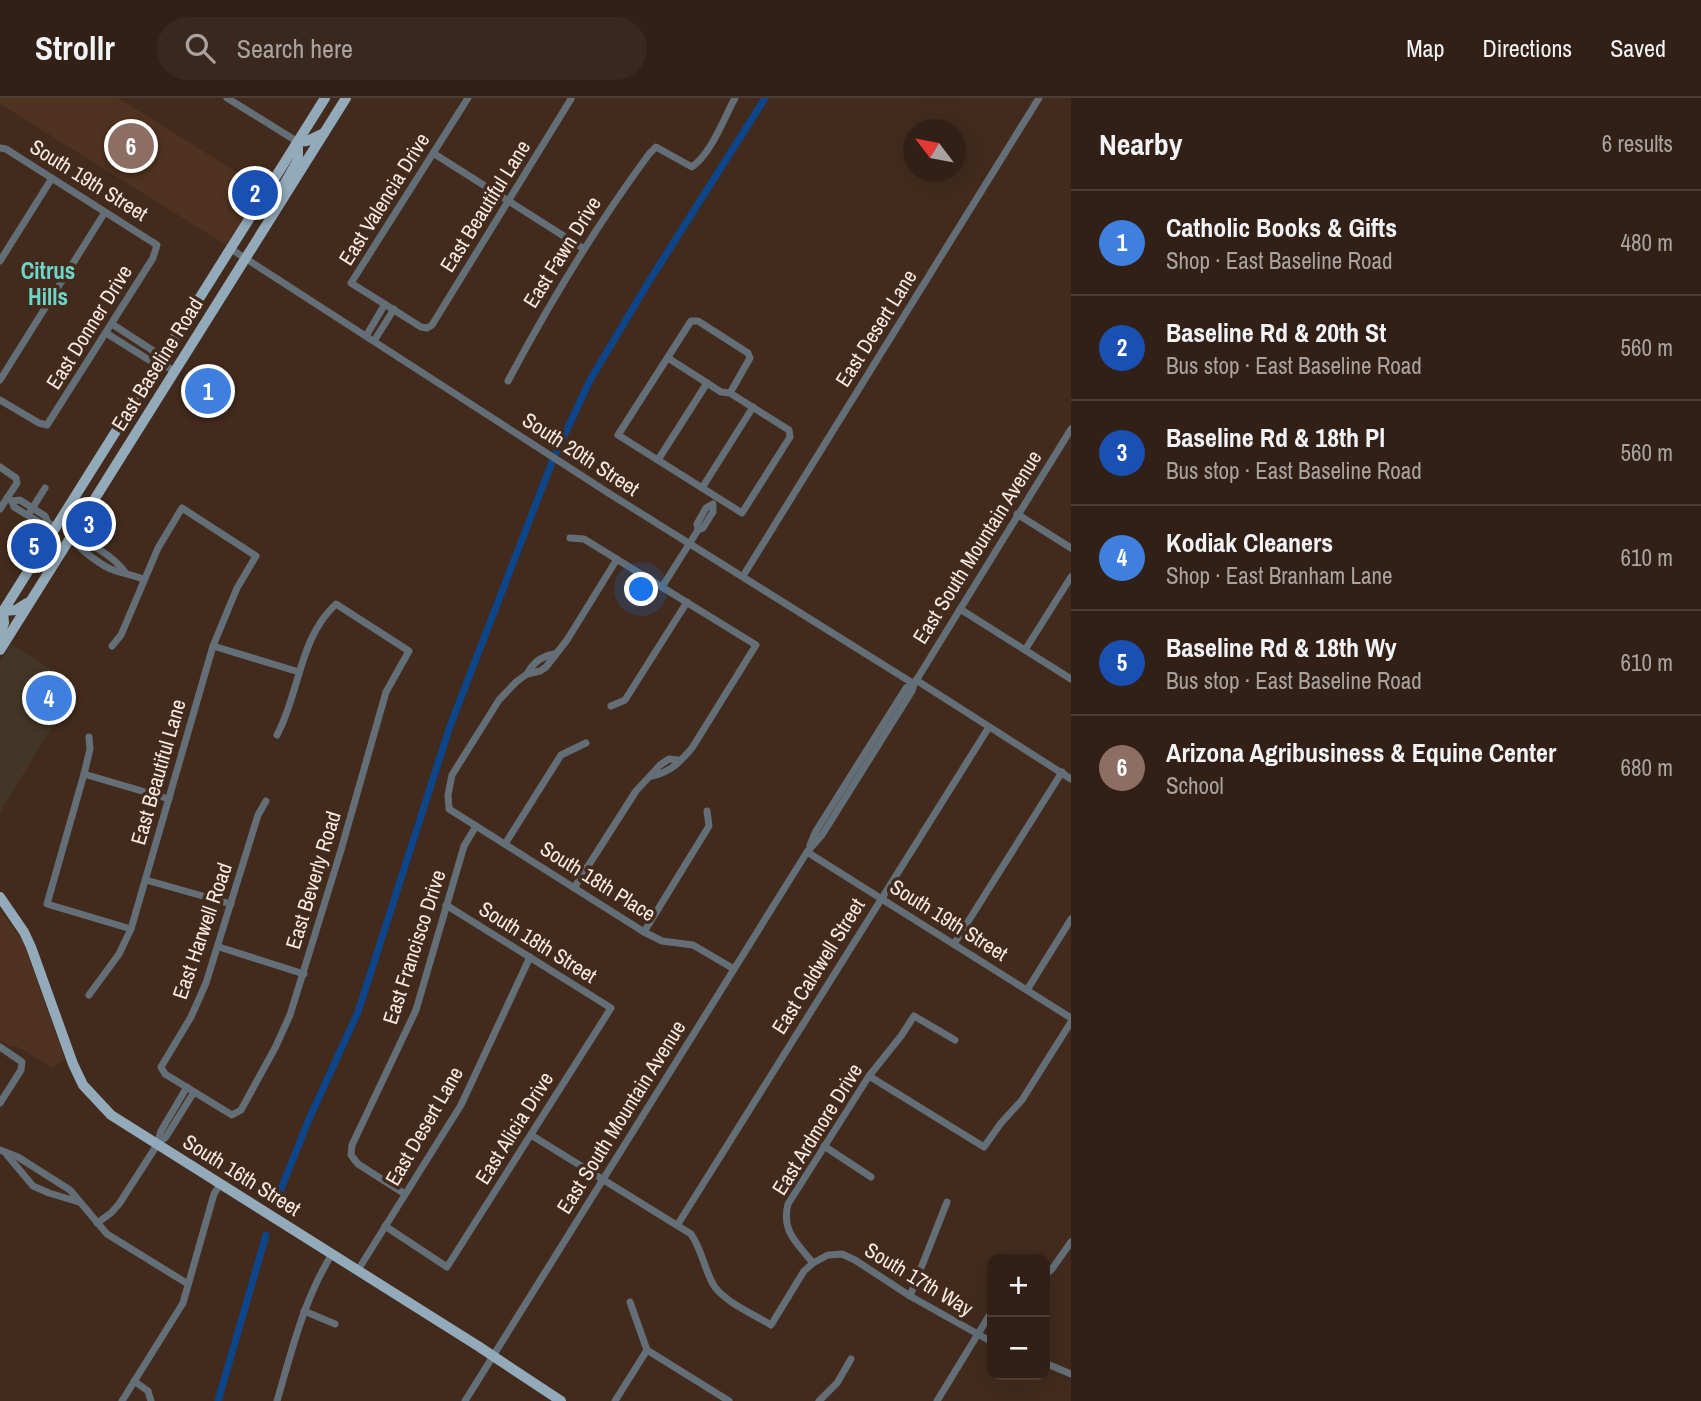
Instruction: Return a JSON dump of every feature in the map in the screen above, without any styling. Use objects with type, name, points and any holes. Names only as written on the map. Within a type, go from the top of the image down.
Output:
[{"type":"main road","name":"East Baseline Road","points":[[1,614],[52,525],[160,362],[325,98]]},
{"type":"main road","name":"East Baseline Road","points":[[0,650],[346,98]]},
{"type":"main road","points":[[271,219],[277,197],[299,156],[298,142],[311,140],[324,133]]},
{"type":"main road","points":[[52,525],[71,537]]},
{"type":"main road","points":[[0,636],[4,623],[1,614],[16,610],[30,601]]},
{"type":"main road","name":"South 16th Street","points":[[0,897],[24,932],[83,1085],[111,1115],[561,1401]]},
{"type":"street","points":[[227,98],[298,142]]},
{"type":"street","name":"East Valencia Drive","points":[[385,304],[351,283],[468,98]]},
{"type":"street","name":"East Fawn Drive","points":[[508,381],[542,316],[584,248],[616,199],[656,147],[692,167],[699,162],[716,135],[734,98]]},
{"type":"street","name":"East Desert Lane","points":[[743,576],[1039,98]]},
{"type":"street","name":"East Beautiful Lane","points":[[394,309],[421,327],[432,325],[571,99]]},
{"type":"street","name":"South 19th Street","points":[[0,148],[6,149],[157,245]]},
{"type":"street","points":[[433,153],[584,248]]},
{"type":"street","points":[[0,261],[52,178]]},
{"type":"street","points":[[0,380],[106,212]]},
{"type":"street","name":"East Donner Drive","points":[[0,400],[39,424],[47,425],[153,258],[157,245]]},
{"type":"street","name":"South 20th Street","points":[[231,249],[690,543],[1071,779]]},
{"type":"street","points":[[366,336],[385,304],[394,309],[374,341]]},
{"type":"street","points":[[668,358],[721,392],[730,393],[789,430],[790,437],[743,513],[715,501],[702,488],[618,435],[691,321],[698,321],[748,353],[750,358],[730,393]]},
{"type":"street","points":[[112,324],[155,352],[160,362]]},
{"type":"street","points":[[106,333],[149,360],[160,362],[175,372]]},
{"type":"street","points":[[130,348],[135,339]]},
{"type":"street","points":[[658,460],[707,383]]},
{"type":"street","points":[[702,488],[753,407]]},
{"type":"street","name":"East South Mountain Avenue","points":[[465,1401],[807,852],[816,831],[898,699],[906,688],[915,682],[1071,429]]},
{"type":"street","points":[[0,467],[16,478],[17,483],[9,500],[0,509]]},
{"type":"street","points":[[28,516],[45,488]]},
{"type":"street","points":[[9,500],[20,500],[45,516],[52,525]]},
{"type":"street","points":[[9,500],[14,507],[28,516],[42,524],[52,525]]},
{"type":"street","points":[[663,587],[698,530],[703,528],[713,512],[715,501]]},
{"type":"street","name":"East Beautiful Lane","points":[[89,995],[120,954],[131,929],[213,646],[237,588],[256,556],[182,508],[143,579]]},
{"type":"street","points":[[1017,514],[1071,548]]},
{"type":"street","points":[[71,537],[77,547],[102,558],[116,572],[125,572],[143,579],[121,635],[112,646]]},
{"type":"street","points":[[570,538],[584,539],[756,645],[692,747],[678,760],[675,768],[652,776],[635,791],[574,888]]},
{"type":"street","name":"South 18th Place","points":[[618,559],[547,667],[527,674],[499,700],[452,775],[448,795],[449,809],[644,932],[662,941],[693,945],[734,969]]},
{"type":"street","points":[[1025,650],[1071,577]]},
{"type":"street","points":[[611,706],[625,700],[687,602]]},
{"type":"street","name":"East Beverly Road","points":[[191,1090],[232,1115],[237,1114],[275,1048],[304,974],[386,692],[409,651],[336,604],[316,630],[299,672]]},
{"type":"street","points":[[960,609],[1071,679]]},
{"type":"street","points":[[213,646],[299,672],[278,735]]},
{"type":"street","name":"East Caldwell Street","points":[[678,1224],[989,727]]},
{"type":"street","points":[[89,737],[90,749],[84,774],[47,904],[131,929]]},
{"type":"street","points":[[505,844],[561,755],[586,743]]},
{"type":"street","points":[[954,944],[1062,772]]},
{"type":"street","points":[[84,774],[169,799]]},
{"type":"street","name":"East Harwell Road","points":[[191,1090],[165,1074],[161,1067],[191,1017],[206,983],[258,815],[266,801]]},
{"type":"street","points":[[644,932],[709,827],[707,811]]},
{"type":"street","name":"East Francisco Drive","points":[[405,1194],[358,1164],[351,1155],[352,1145],[416,1010],[464,846],[476,826]]},
{"type":"street","name":"South 19th Street","points":[[807,852],[1071,1020]]},
{"type":"street","points":[[146,880],[231,904]]},
{"type":"street","name":"South 18th Street","points":[[446,905],[611,1008]]},
{"type":"street","points":[[1027,990],[1071,919]]},
{"type":"street","points":[[219,947],[304,974]]},
{"type":"street","name":"East Desert Lane","points":[[358,1270],[461,1105],[530,957]]},
{"type":"street","name":"East Alicia Drive","points":[[385,1226],[447,1267],[611,1008]]},
{"type":"street","name":"East Ardmore Drive","points":[[813,1263],[792,1237],[785,1216],[789,1204],[824,1146],[869,1076],[914,1016],[955,1040]]},
{"type":"street","points":[[869,1076],[984,1147],[1022,1100],[1071,1020]]},
{"type":"street","points":[[0,1047],[22,1062],[21,1070],[0,1103]]},
{"type":"street","points":[[97,1223],[119,1204],[157,1145],[166,1137],[191,1090]]},
{"type":"street","points":[[531,1135],[691,1234],[698,1245],[714,1288],[771,1325],[804,1271],[813,1263]]},
{"type":"street","points":[[824,1146],[871,1177]]},
{"type":"street","points":[[2,1151],[18,1157],[70,1190],[113,1239],[188,1284]]},
{"type":"street","points":[[2,1151],[33,1186],[80,1202]]},
{"type":"street","points":[[122,1401],[180,1308],[214,1194],[220,1184]]},
{"type":"street","points":[[910,1296],[947,1202]]},
{"type":"street","points":[[1050,1271],[1070,1246]]},
{"type":"street","points":[[277,1401],[304,1311],[317,1279],[332,1254]]},
{"type":"street","name":"South 17th Way","points":[[813,1263],[828,1255],[842,1254],[987,1340]]},
{"type":"street","points":[[630,1302],[647,1350],[729,1401]]},
{"type":"street","points":[[304,1311],[335,1324]]},
{"type":"street","points":[[937,1401],[988,1317]]},
{"type":"street","points":[[615,1401],[647,1350]]},
{"type":"street","points":[[819,1401],[837,1383],[851,1359]]},
{"type":"street","points":[[1050,1365],[1071,1374]]},
{"type":"street","points":[[134,1381],[148,1391],[151,1401]]},
{"type":"shaded area","points":[[0,98],[118,98],[262,188],[226,245],[0,104]]},
{"type":"shaded area","points":[[11,644],[77,686],[0,812],[0,662]]},
{"type":"shaded area","points":[[0,910],[23,942],[65,1059],[53,1068],[18,1047],[9,1046],[0,1040]]},
{"type":"waterway","points":[[556,453],[590,380],[765,98]]},
{"type":"waterway","points":[[277,1199],[309,1119],[358,1012],[450,726],[552,462]]},
{"type":"waterway","points":[[218,1401],[266,1235]]},
{"type":"place","name":"Arizona Agribusiness & Equine Center","points":[[131,146]]},
{"type":"place","name":"Baseline Rd & 20th St","points":[[255,193]]},
{"type":"place","name":"Catholic Books & Gifts","points":[[208,391]]},
{"type":"place","name":"Baseline Rd & 18th Pl","points":[[89,524]]},
{"type":"place","name":"Baseline Rd & 18th Wy","points":[[34,546]]},
{"type":"place","name":"Kodiak Cleaners","points":[[49,698]]},
{"type":"district","name":"Citrus Hills","points":[[48,283]]}]
